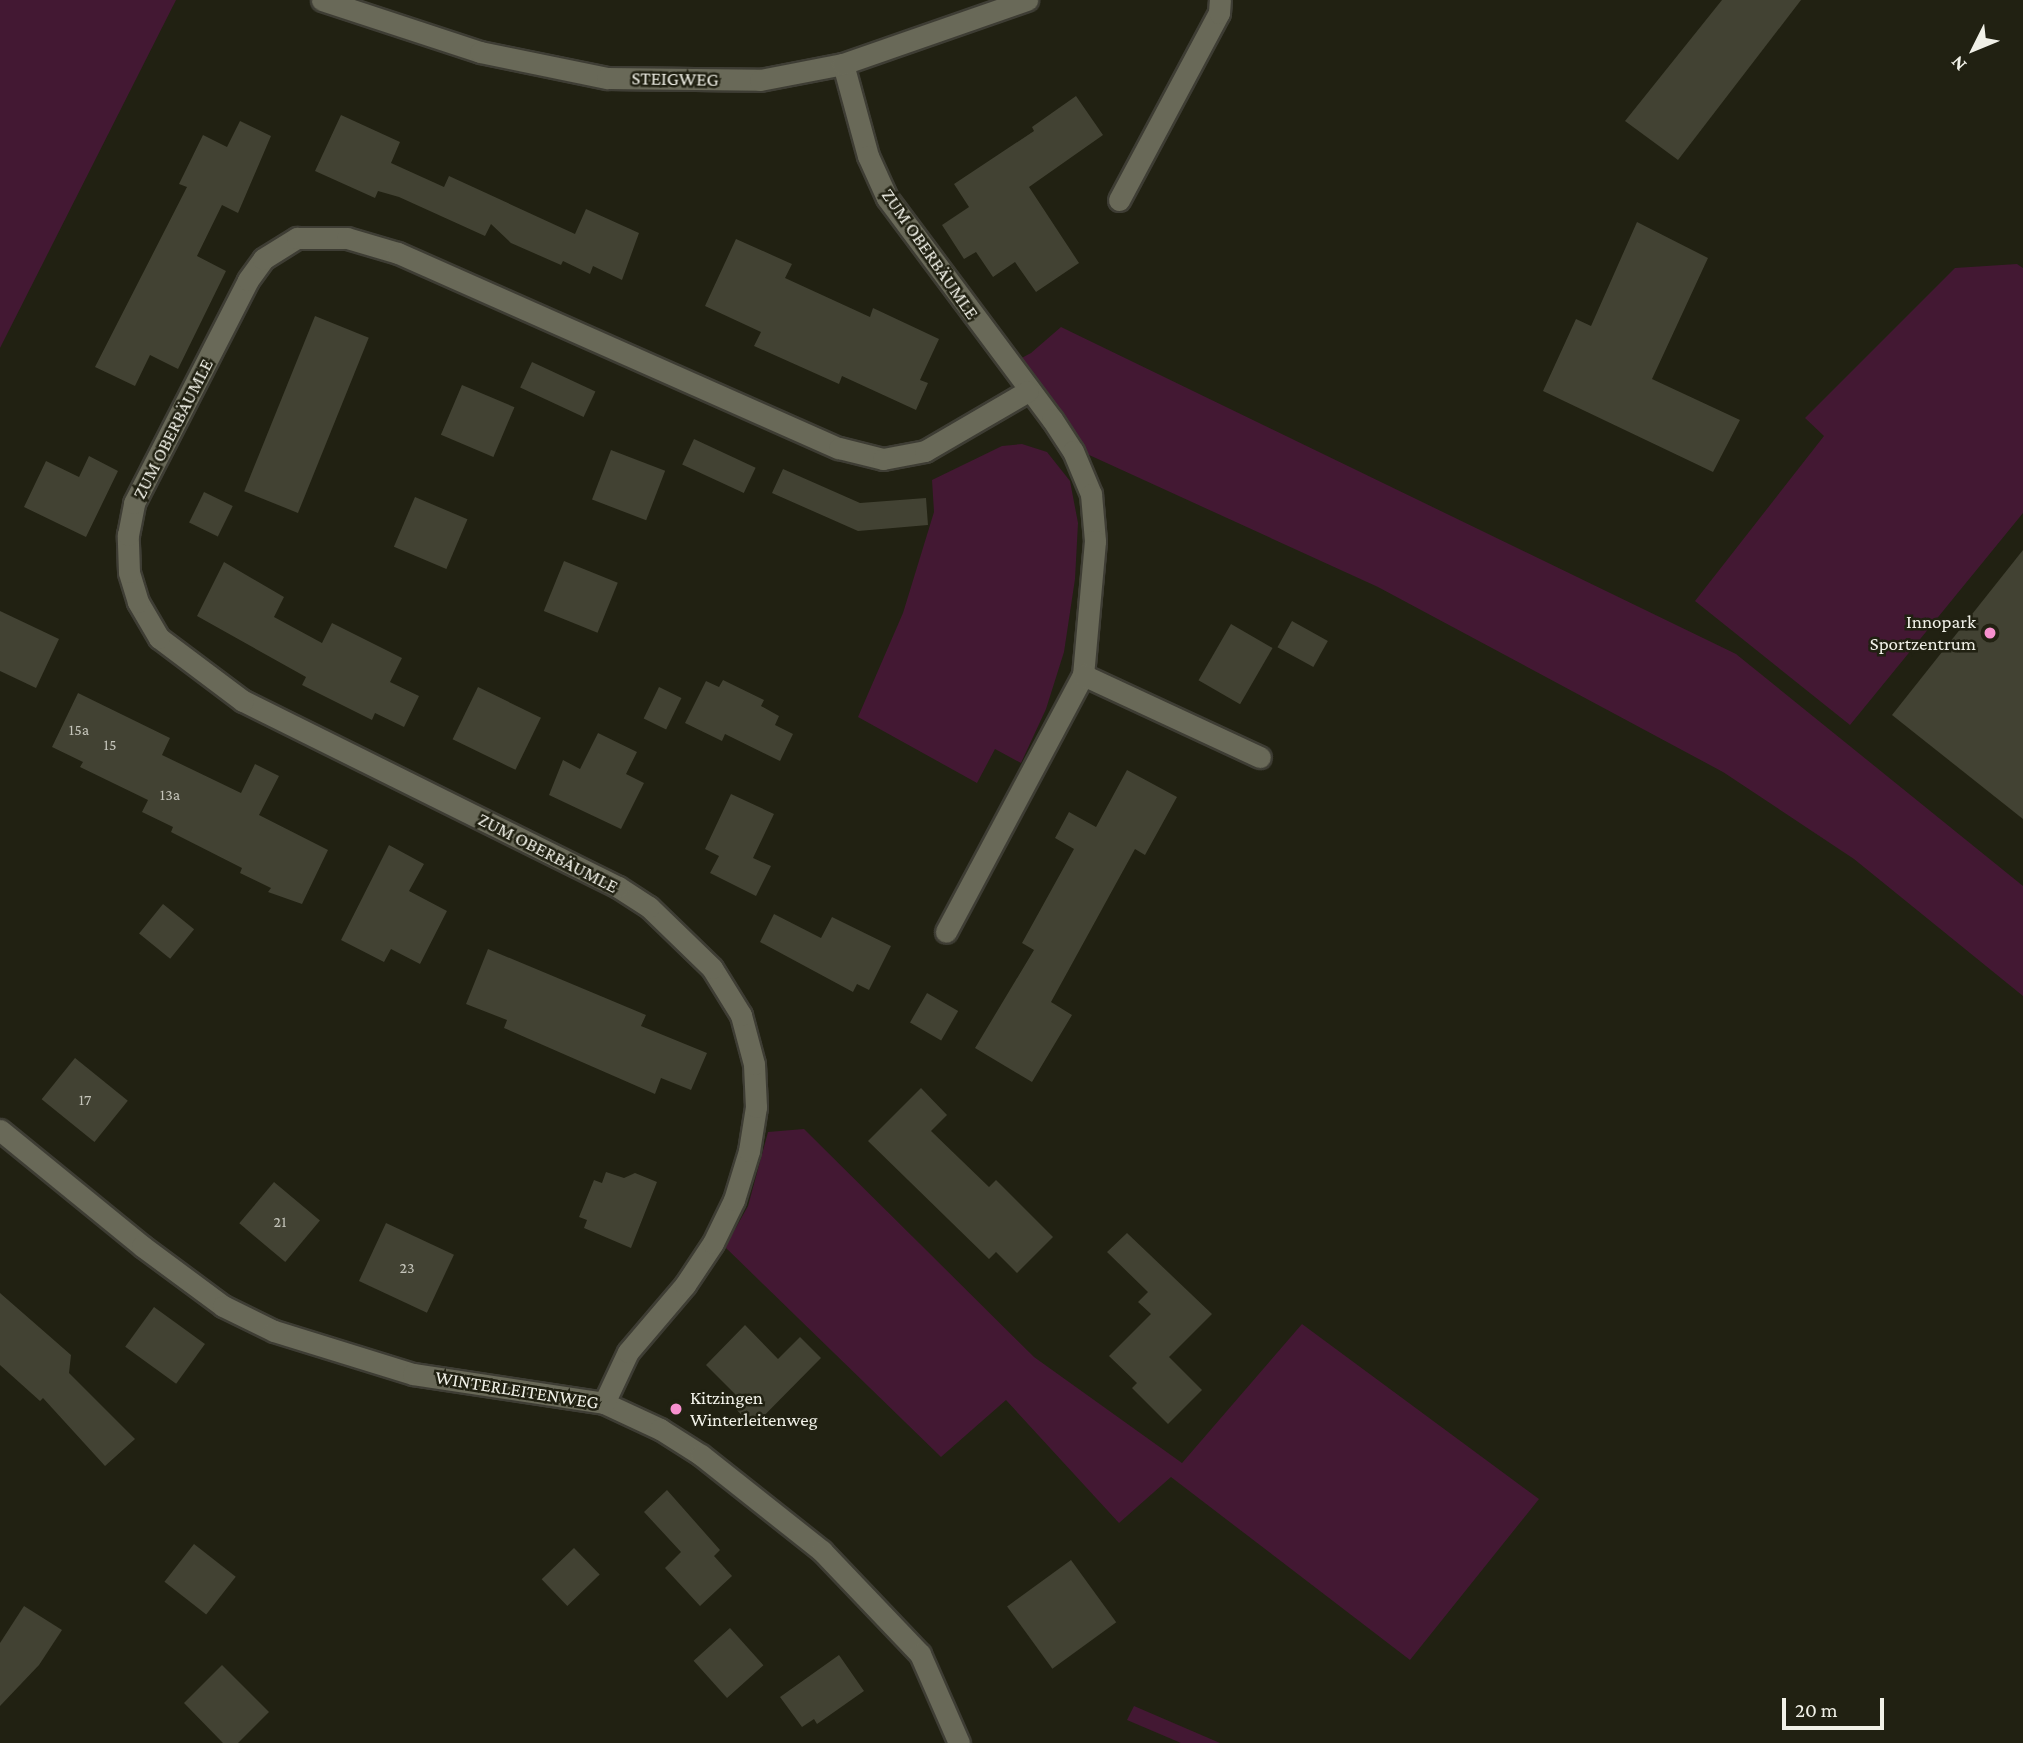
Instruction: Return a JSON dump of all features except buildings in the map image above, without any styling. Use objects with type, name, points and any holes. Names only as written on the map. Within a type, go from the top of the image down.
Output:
[{"type":"street","name":"STEIGWEG","points":[[323,0],[480,52],[607,78],[760,80],[843,64],[1027,0]]},
{"type":"street","points":[[1119,200],[1219,13],[1220,0]]},
{"type":"street","name":"ZUM OBERBÄUMLE","points":[[843,64],[868,156],[887,198],[1073,451],[1091,494],[1095,541],[1083,675],[946,932]]},
{"type":"street","name":"ZUM OBERBÄUMLE","points":[[604,1403],[628,1352],[685,1285],[713,1243],[734,1200],[749,1151],[756,1107],[754,1064],[741,1014],[712,968],[649,907],[618,887],[243,701],[159,638],[138,602],[129,572],[128,535],[134,502],[248,280],[263,259],[297,238],[347,238],[398,253],[839,449],[883,459],[925,452],[1028,391]]},
{"type":"street","points":[[1083,675],[1260,757]]},
{"type":"street","name":"WINTERLEITENWEG","points":[[0,1130],[223,1306],[274,1331],[413,1374],[604,1403],[651,1424],[701,1455],[822,1551],[920,1654],[960,1743]]},
{"type":"shaded area","points":[[0,0],[176,0],[0,348]]},
{"type":"shaded area","points":[[2017,264],[2023,268],[2023,513],[1850,725],[1695,601],[1824,436],[1805,418],[1955,268]]},
{"type":"shaded area","points":[[1061,327],[1736,654],[2023,886],[2023,996],[1854,859],[1723,772],[1378,587],[1076,449],[1012,363],[1031,353]]},
{"type":"shaded area","points":[[1022,444],[1047,452],[1070,481],[1078,523],[1075,579],[1064,652],[1046,709],[1021,763],[995,749],[977,783],[858,717],[903,613],[934,512],[932,480],[1002,446]]},
{"type":"shaded area","points":[[804,1129],[1034,1357],[1182,1463],[1302,1324],[1539,1499],[1410,1660],[1171,1477],[1119,1523],[1006,1400],[941,1457],[725,1247],[748,1206],[768,1132]]},
{"type":"shaded area","points":[[1134,1706],[1220,1743],[1181,1743],[1127,1720]]},
{"type":"place","name":"Innopark Sportzentrum","points":[[1990,633]]},
{"type":"place","name":"Kitzingen Winterleitenweg","points":[[676,1409]]}]
